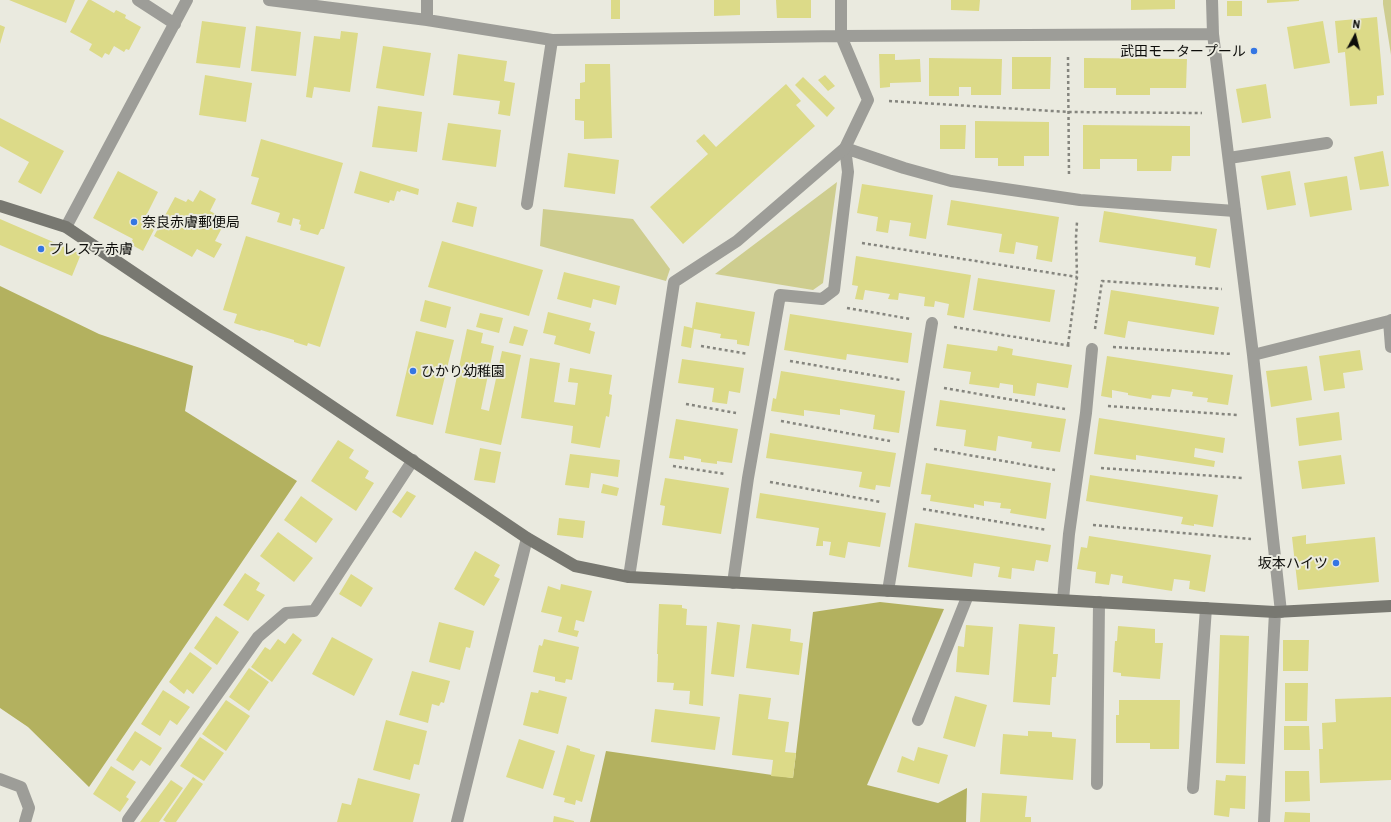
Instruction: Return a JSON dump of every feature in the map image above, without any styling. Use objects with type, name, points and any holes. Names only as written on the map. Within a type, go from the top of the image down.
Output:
[{"type":"street","points":[[138,0],[175,24]]},
{"type":"street","points":[[66,227],[187,0]]},
{"type":"street","points":[[269,0],[427,20],[552,40],[841,36],[1213,34]]},
{"type":"street","points":[[427,0],[427,20]]},
{"type":"street","points":[[629,578],[674,282],[737,241],[845,148],[868,100],[841,36],[841,0]]},
{"type":"street","points":[[1212,0],[1213,34],[1253,355],[1278,612],[1264,822]]},
{"type":"street","points":[[527,204],[552,40]]},
{"type":"street","points":[[1229,158],[1327,143]]},
{"type":"street","points":[[845,148],[904,168],[951,181],[1080,200],[1235,211]]},
{"type":"street","points":[[733,583],[748,478],[780,295],[822,299],[834,290],[848,172],[845,148]]},
{"type":"street","points":[[0,206],[66,227],[527,538],[575,566],[629,578],[1278,612],[1391,606]]},
{"type":"street","points":[[1253,355],[1390,320],[1391,347]]},
{"type":"street","points":[[888,591],[932,323]]},
{"type":"street","points":[[1063,600],[1070,528],[1086,409],[1092,349]]},
{"type":"street","points":[[128,820],[258,637],[286,614],[314,611],[413,460]]},
{"type":"street","points":[[457,822],[527,538]]},
{"type":"street","points":[[918,720],[968,595]]},
{"type":"street","points":[[1097,784],[1099,602]]},
{"type":"street","points":[[1193,788],[1206,608]]},
{"type":"street","points":[[0,779],[21,787],[29,808],[25,822]]},
{"type":"path","points":[[1068,35],[1069,173]]},
{"type":"path","points":[[868,100],[1069,112],[1223,113]]},
{"type":"path","points":[[1068,345],[1077,277],[1076,237],[1080,200]]},
{"type":"path","points":[[840,240],[1077,277]]},
{"type":"path","points":[[1092,349],[1102,281],[1245,291]]},
{"type":"path","points":[[822,299],[843,307],[1092,349],[1098,346],[1253,355]]},
{"type":"path","points":[[701,346],[922,384],[1086,409],[1259,416]]},
{"type":"path","points":[[686,404],[912,445],[1078,470],[1248,478]]},
{"type":"path","points":[[672,466],[902,505],[1070,528],[1252,539]]},
{"type":"shaded area","points":[[1383,0],[1391,0],[1391,55],[1383,4]]},
{"type":"shaded area","points":[[837,182],[823,283],[813,290],[715,274]]},
{"type":"shaded area","points":[[543,209],[633,219],[670,269],[666,281],[540,246]]},
{"type":"shaded area","points":[[0,286],[99,334],[193,366],[185,411],[297,481],[89,787],[28,727],[0,708]]},
{"type":"shaded area","points":[[880,602],[944,609],[867,785],[938,803],[967,788],[966,822],[590,822],[606,751],[793,778],[813,612]]},
{"type":"building","points":[[9,0],[75,0],[66,23]]},
{"type":"building","points":[[88,0],[91,0],[114,13],[116,10],[126,15],[125,18],[141,27],[129,50],[126,49],[124,52],[114,46],[109,55],[105,53],[102,58],[89,50],[92,44],[70,32]]},
{"type":"building","points":[[611,0],[620,0],[620,19],[611,19]]},
{"type":"building","points":[[714,0],[740,0],[740,15],[714,16]]},
{"type":"building","points":[[776,0],[811,0],[811,18],[777,18]]},
{"type":"building","points":[[951,0],[980,0],[979,11],[951,10]]},
{"type":"building","points":[[1131,0],[1175,0],[1175,9],[1131,10]]},
{"type":"building","points":[[1267,0],[1299,0],[1299,1],[1267,3]]},
{"type":"building","points":[[1227,1],[1242,1],[1242,16],[1227,16]]},
{"type":"building","points":[[1377,17],[1384,95],[1377,96],[1377,104],[1350,106],[1345,52],[1338,53],[1335,21]]},
{"type":"building","points":[[202,21],[246,27],[240,68],[196,63]]},
{"type":"building","points":[[1323,21],[1330,63],[1294,69],[1287,27]]},
{"type":"building","points":[[0,25],[5,27],[0,44]]},
{"type":"building","points":[[256,26],[301,32],[296,76],[251,71]]},
{"type":"building","points":[[341,31],[358,33],[350,92],[314,87],[312,98],[306,97],[314,36],[340,39]]},
{"type":"building","points":[[383,46],[431,53],[424,96],[376,88]]},
{"type":"building","points":[[458,54],[507,61],[504,81],[515,83],[510,116],[498,114],[500,101],[453,95]]},
{"type":"building","points":[[879,54],[895,54],[895,60],[920,59],[921,82],[890,83],[890,87],[880,88]]},
{"type":"building","points":[[1012,57],[1051,57],[1050,89],[1012,89]]},
{"type":"building","points":[[929,58],[1002,59],[1001,95],[971,95],[971,87],[959,87],[959,96],[929,96]]},
{"type":"building","points":[[1084,58],[1187,59],[1186,88],[1150,88],[1150,95],[1116,95],[1116,88],[1084,88]]},
{"type":"building","points":[[585,64],[610,64],[612,138],[584,139],[584,121],[575,120],[575,99],[580,99],[580,83],[585,82]]},
{"type":"building","points":[[205,75],[252,83],[246,122],[199,115]]},
{"type":"building","points":[[825,75],[835,86],[828,91],[818,80]]},
{"type":"building","points":[[803,77],[835,108],[827,117],[795,85]]},
{"type":"building","points":[[786,84],[801,101],[796,105],[815,126],[683,244],[650,207],[708,154],[696,141],[704,134],[716,147]]},
{"type":"building","points":[[1266,84],[1271,118],[1242,123],[1236,89]]},
{"type":"building","points":[[378,106],[422,112],[417,152],[372,147]]},
{"type":"building","points":[[0,118],[64,151],[41,194],[18,182],[29,162],[0,146]]},
{"type":"building","points":[[975,121],[1049,122],[1049,156],[1024,156],[1024,166],[998,166],[998,158],[975,158]]},
{"type":"building","points":[[448,123],[501,130],[496,167],[442,160]]},
{"type":"building","points":[[940,125],[966,125],[965,149],[940,149]]},
{"type":"building","points":[[1083,125],[1190,126],[1190,156],[1172,156],[1171,171],[1137,171],[1137,159],[1100,159],[1100,169],[1083,169]]},
{"type":"building","points":[[261,139],[343,163],[324,229],[321,229],[318,235],[300,230],[300,220],[293,218],[291,226],[277,222],[280,213],[251,204],[259,178],[251,176]]},
{"type":"building","points":[[1383,151],[1389,186],[1360,190],[1354,157]]},
{"type":"building","points":[[568,153],[619,160],[615,194],[564,187]]},
{"type":"building","points":[[118,171],[158,192],[146,216],[158,222],[143,251],[130,244],[133,239],[93,218]]},
{"type":"building","points":[[360,171],[419,189],[418,195],[401,190],[400,192],[397,191],[394,201],[390,200],[389,203],[354,193]]},
{"type":"building","points":[[1290,171],[1296,205],[1267,210],[1261,176]]},
{"type":"building","points":[[1347,176],[1352,210],[1310,217],[1304,183]]},
{"type":"building","points":[[862,184],[933,195],[926,239],[909,236],[911,223],[890,220],[888,233],[876,231],[878,217],[857,213]]},
{"type":"building","points":[[200,190],[216,199],[210,211],[226,220],[215,241],[222,244],[214,258],[197,249],[192,257],[154,236],[175,197],[186,202],[188,199],[193,202]]},
{"type":"building","points":[[951,200],[1059,217],[1052,262],[1036,259],[1038,246],[1016,242],[1014,254],[999,252],[1002,234],[947,225]]},
{"type":"building","points":[[457,202],[477,207],[473,227],[452,222]]},
{"type":"building","points":[[1104,211],[1217,229],[1210,268],[1195,265],[1196,257],[1099,242]]},
{"type":"building","name":"プレステ赤膚","points":[[0,219],[81,254],[72,276],[0,245]]},
{"type":"building","points":[[246,236],[345,267],[320,347],[308,343],[307,346],[294,342],[294,340],[234,323],[237,314],[223,310]]},
{"type":"building","points":[[442,241],[543,270],[529,316],[428,287]]},
{"type":"building","points":[[856,256],[971,275],[964,318],[947,315],[949,304],[935,301],[934,307],[924,306],[925,297],[899,293],[898,300],[888,299],[890,294],[865,290],[863,300],[855,299],[858,286],[852,285]]},
{"type":"building","points":[[564,272],[620,286],[616,305],[593,299],[591,308],[557,299]]},
{"type":"building","points":[[978,278],[1055,290],[1050,322],[973,310]]},
{"type":"building","points":[[1111,290],[1219,307],[1214,335],[1128,321],[1125,338],[1104,334]]},
{"type":"building","points":[[425,300],[451,307],[446,328],[420,321]]},
{"type":"building","points":[[696,302],[755,312],[749,346],[737,344],[737,340],[720,338],[721,334],[694,329],[691,348],[681,346],[684,326],[692,328]]},
{"type":"building","points":[[548,312],[591,323],[589,330],[595,332],[590,354],[554,344],[556,336],[543,333]]},
{"type":"building","points":[[480,313],[503,318],[499,333],[476,327]]},
{"type":"building","points":[[790,314],[912,333],[908,363],[847,354],[846,360],[784,350]]},
{"type":"building","points":[[514,326],[528,330],[523,346],[509,343]]},
{"type":"building","points":[[467,329],[483,333],[481,343],[494,346],[481,409],[489,411],[502,351],[521,355],[501,445],[445,433]]},
{"type":"building","points":[[416,331],[454,340],[433,425],[396,416]]},
{"type":"building","points":[[947,344],[997,351],[998,346],[1013,349],[1012,355],[1072,365],[1068,388],[1037,383],[1035,396],[1013,393],[1013,385],[1000,383],[999,388],[969,384],[971,372],[943,368]]},
{"type":"building","points":[[1360,350],[1363,370],[1343,373],[1345,388],[1324,391],[1319,356]]},
{"type":"building","points":[[1107,356],[1233,375],[1228,405],[1207,402],[1208,398],[1192,396],[1193,392],[1172,389],[1170,397],[1152,395],[1151,399],[1128,395],[1128,393],[1112,390],[1112,398],[1101,396]]},
{"type":"building","points":[[530,358],[560,363],[554,402],[575,405],[578,383],[568,382],[570,368],[612,375],[609,394],[612,395],[609,417],[606,416],[600,448],[571,443],[573,426],[521,418]]},
{"type":"building","points":[[682,359],[744,368],[740,393],[729,391],[727,404],[712,402],[714,388],[678,383]]},
{"type":"building","points":[[1307,366],[1312,400],[1271,407],[1266,371]]},
{"type":"building","points":[[781,371],[905,391],[899,433],[873,429],[875,415],[840,409],[840,415],[804,410],[804,416],[771,411],[773,398],[776,399]]},
{"type":"building","points":[[940,400],[1066,419],[1060,452],[1031,448],[1032,442],[998,436],[996,451],[964,446],[966,430],[936,426]]},
{"type":"building","points":[[1339,412],[1342,440],[1299,446],[1296,418]]},
{"type":"building","points":[[1099,418],[1225,438],[1223,453],[1195,448],[1194,457],[1215,461],[1214,467],[1136,455],[1136,460],[1094,454]]},
{"type":"building","points":[[676,419],[738,429],[732,463],[717,461],[717,464],[701,462],[701,459],[684,456],[684,460],[669,458]]},
{"type":"building","points":[[770,433],[896,453],[890,487],[876,485],[875,490],[859,487],[862,472],[766,458]]},
{"type":"building","points":[[338,440],[354,450],[349,458],[369,471],[365,478],[374,483],[356,511],[311,481]]},
{"type":"building","points":[[480,448],[501,452],[495,483],[474,480]]},
{"type":"building","points":[[570,454],[620,460],[618,477],[591,473],[589,488],[565,485]]},
{"type":"building","points":[[1341,455],[1345,484],[1302,489],[1298,461]]},
{"type":"building","points":[[926,463],[1051,483],[1046,519],[1010,513],[1011,509],[1000,508],[1001,503],[984,501],[984,506],[974,504],[974,508],[930,501],[931,495],[921,494]]},
{"type":"building","points":[[1090,475],[1218,495],[1213,527],[1194,524],[1194,526],[1181,524],[1183,517],[1086,501]]},
{"type":"building","points":[[665,478],[729,488],[721,534],[662,525],[665,506],[660,505]]},
{"type":"building","points":[[603,484],[619,488],[617,496],[601,493]]},
{"type":"building","points":[[407,491],[416,496],[401,518],[392,512]]},
{"type":"building","points":[[760,493],[886,513],[880,547],[848,542],[845,558],[829,555],[831,542],[823,541],[823,546],[816,546],[819,528],[756,518]]},
{"type":"building","points":[[301,496],[333,519],[316,543],[284,520]]},
{"type":"building","points":[[559,518],[585,521],[583,538],[557,535]]},
{"type":"building","points":[[915,523],[1051,545],[1048,562],[1036,560],[1034,571],[1012,568],[1011,579],[998,577],[1000,567],[974,563],[972,577],[908,567]]},
{"type":"building","points":[[278,532],[313,558],[294,582],[260,556]]},
{"type":"building","name":"坂本ハイツ","points":[[1306,535],[1306,544],[1375,537],[1379,582],[1298,590],[1292,537]]},
{"type":"building","points":[[1089,536],[1211,555],[1205,592],[1189,589],[1190,581],[1174,579],[1172,591],[1122,583],[1123,576],[1111,574],[1109,585],[1095,583],[1096,572],[1077,569],[1081,547],[1087,548]]},
{"type":"building","points":[[475,551],[500,565],[494,576],[500,579],[484,606],[454,589]]},
{"type":"building","points":[[245,573],[260,583],[256,590],[265,595],[248,621],[223,605]]},
{"type":"building","points":[[351,574],[373,588],[361,607],[339,594]]},
{"type":"building","points":[[561,584],[592,591],[584,622],[576,620],[574,630],[579,631],[577,637],[558,632],[562,617],[541,612],[548,586],[560,590]]},
{"type":"building","points":[[659,604],[682,605],[682,608],[687,609],[686,625],[707,626],[703,706],[689,704],[690,691],[673,690],[674,683],[657,682]]},
{"type":"building","points":[[216,616],[239,632],[217,665],[194,648]]},
{"type":"building","points":[[439,622],[474,631],[470,648],[466,647],[460,670],[429,662]]},
{"type":"building","points":[[717,622],[740,625],[734,677],[711,674]]},
{"type":"building","points":[[752,624],[791,629],[790,641],[803,643],[799,675],[746,668]]},
{"type":"building","points":[[1019,624],[1055,627],[1053,654],[1058,654],[1056,677],[1052,677],[1050,705],[1013,702]]},
{"type":"building","points":[[966,625],[993,627],[989,675],[956,672],[958,646],[964,647]]},
{"type":"building","points":[[1118,626],[1155,629],[1155,643],[1163,643],[1160,679],[1121,676],[1121,673],[1113,672],[1115,641],[1117,641]]},
{"type":"building","points":[[293,633],[302,640],[272,682],[251,667],[265,647],[270,650],[278,639],[285,644]]},
{"type":"building","points":[[1220,635],[1249,636],[1245,764],[1216,763]]},
{"type":"building","points":[[332,637],[373,659],[354,696],[312,674]]},
{"type":"building","points":[[544,639],[579,647],[572,680],[566,679],[565,683],[555,681],[555,677],[533,672],[539,645],[542,646]]},
{"type":"building","points":[[1283,640],[1309,640],[1308,671],[1283,671]]},
{"type":"building","points":[[190,652],[212,668],[193,694],[187,689],[184,694],[169,682]]},
{"type":"building","points":[[249,668],[269,682],[249,711],[229,697]]},
{"type":"building","points":[[412,671],[450,681],[444,703],[441,702],[439,706],[432,704],[428,723],[399,715]]},
{"type":"building","points":[[1285,683],[1308,683],[1307,721],[1285,721]]},
{"type":"building","points":[[163,690],[190,707],[177,725],[170,720],[160,736],[141,724]]},
{"type":"building","points":[[539,690],[567,697],[558,734],[523,725],[531,692],[538,693]]},
{"type":"building","points":[[739,694],[771,698],[768,719],[789,722],[785,752],[796,753],[793,778],[771,776],[773,760],[732,755]]},
{"type":"building","points":[[955,696],[987,705],[975,747],[943,738]]},
{"type":"building","points":[[1391,697],[1391,780],[1320,783],[1319,749],[1323,749],[1322,723],[1336,722],[1335,699]]},
{"type":"building","points":[[226,700],[250,716],[226,751],[202,734]]},
{"type":"building","points":[[1119,700],[1180,700],[1179,749],[1150,749],[1150,743],[1116,743],[1116,715],[1119,715]]},
{"type":"building","points":[[655,709],[720,717],[715,750],[651,742]]},
{"type":"building","points":[[386,720],[427,731],[419,765],[414,764],[410,780],[373,770]]},
{"type":"building","points":[[1284,726],[1309,726],[1310,750],[1284,750]]},
{"type":"building","points":[[135,731],[162,748],[150,766],[141,760],[133,771],[116,760]]},
{"type":"building","points":[[1028,731],[1052,732],[1052,737],[1076,739],[1073,780],[1000,774],[1003,734],[1028,736]]},
{"type":"building","points":[[200,737],[224,753],[204,781],[180,766]]},
{"type":"building","points":[[519,739],[555,751],[543,789],[506,777]]},
{"type":"building","points":[[567,745],[580,749],[580,751],[595,755],[582,802],[576,800],[575,805],[564,802],[565,798],[553,795]]},
{"type":"building","points":[[918,747],[948,755],[939,784],[897,772],[902,756],[914,761]]},
{"type":"building","points":[[111,766],[136,782],[126,797],[129,799],[120,812],[93,794]]},
{"type":"building","points":[[1285,771],[1309,771],[1310,801],[1285,802]]},
{"type":"building","points":[[1226,775],[1246,776],[1245,809],[1230,808],[1229,817],[1214,815],[1216,780],[1225,781]]},
{"type":"building","points":[[193,777],[203,784],[176,822],[166,822],[163,820]]},
{"type":"building","points":[[358,778],[420,794],[413,822],[337,822],[342,803],[351,805]]},
{"type":"building","points":[[171,780],[183,788],[159,822],[140,822]]},
{"type":"building","points":[[982,793],[1027,796],[1025,817],[1031,817],[1031,822],[980,822]]},
{"type":"building","points":[[1285,812],[1310,813],[1310,822],[1284,822]]},
{"type":"building","points":[[554,816],[574,821],[574,822],[553,822]]},
{"type":"place","name":"武田モータープール","points":[[1254,51]]},
{"type":"place","name":"奈良赤膚郵便局","points":[[134,222]]},
{"type":"place","name":"プレステ赤膚","points":[[41,249]]},
{"type":"place","name":"ひかり幼稚園","points":[[413,371]]},
{"type":"place","name":"坂本ハイツ","points":[[1336,563]]}]
